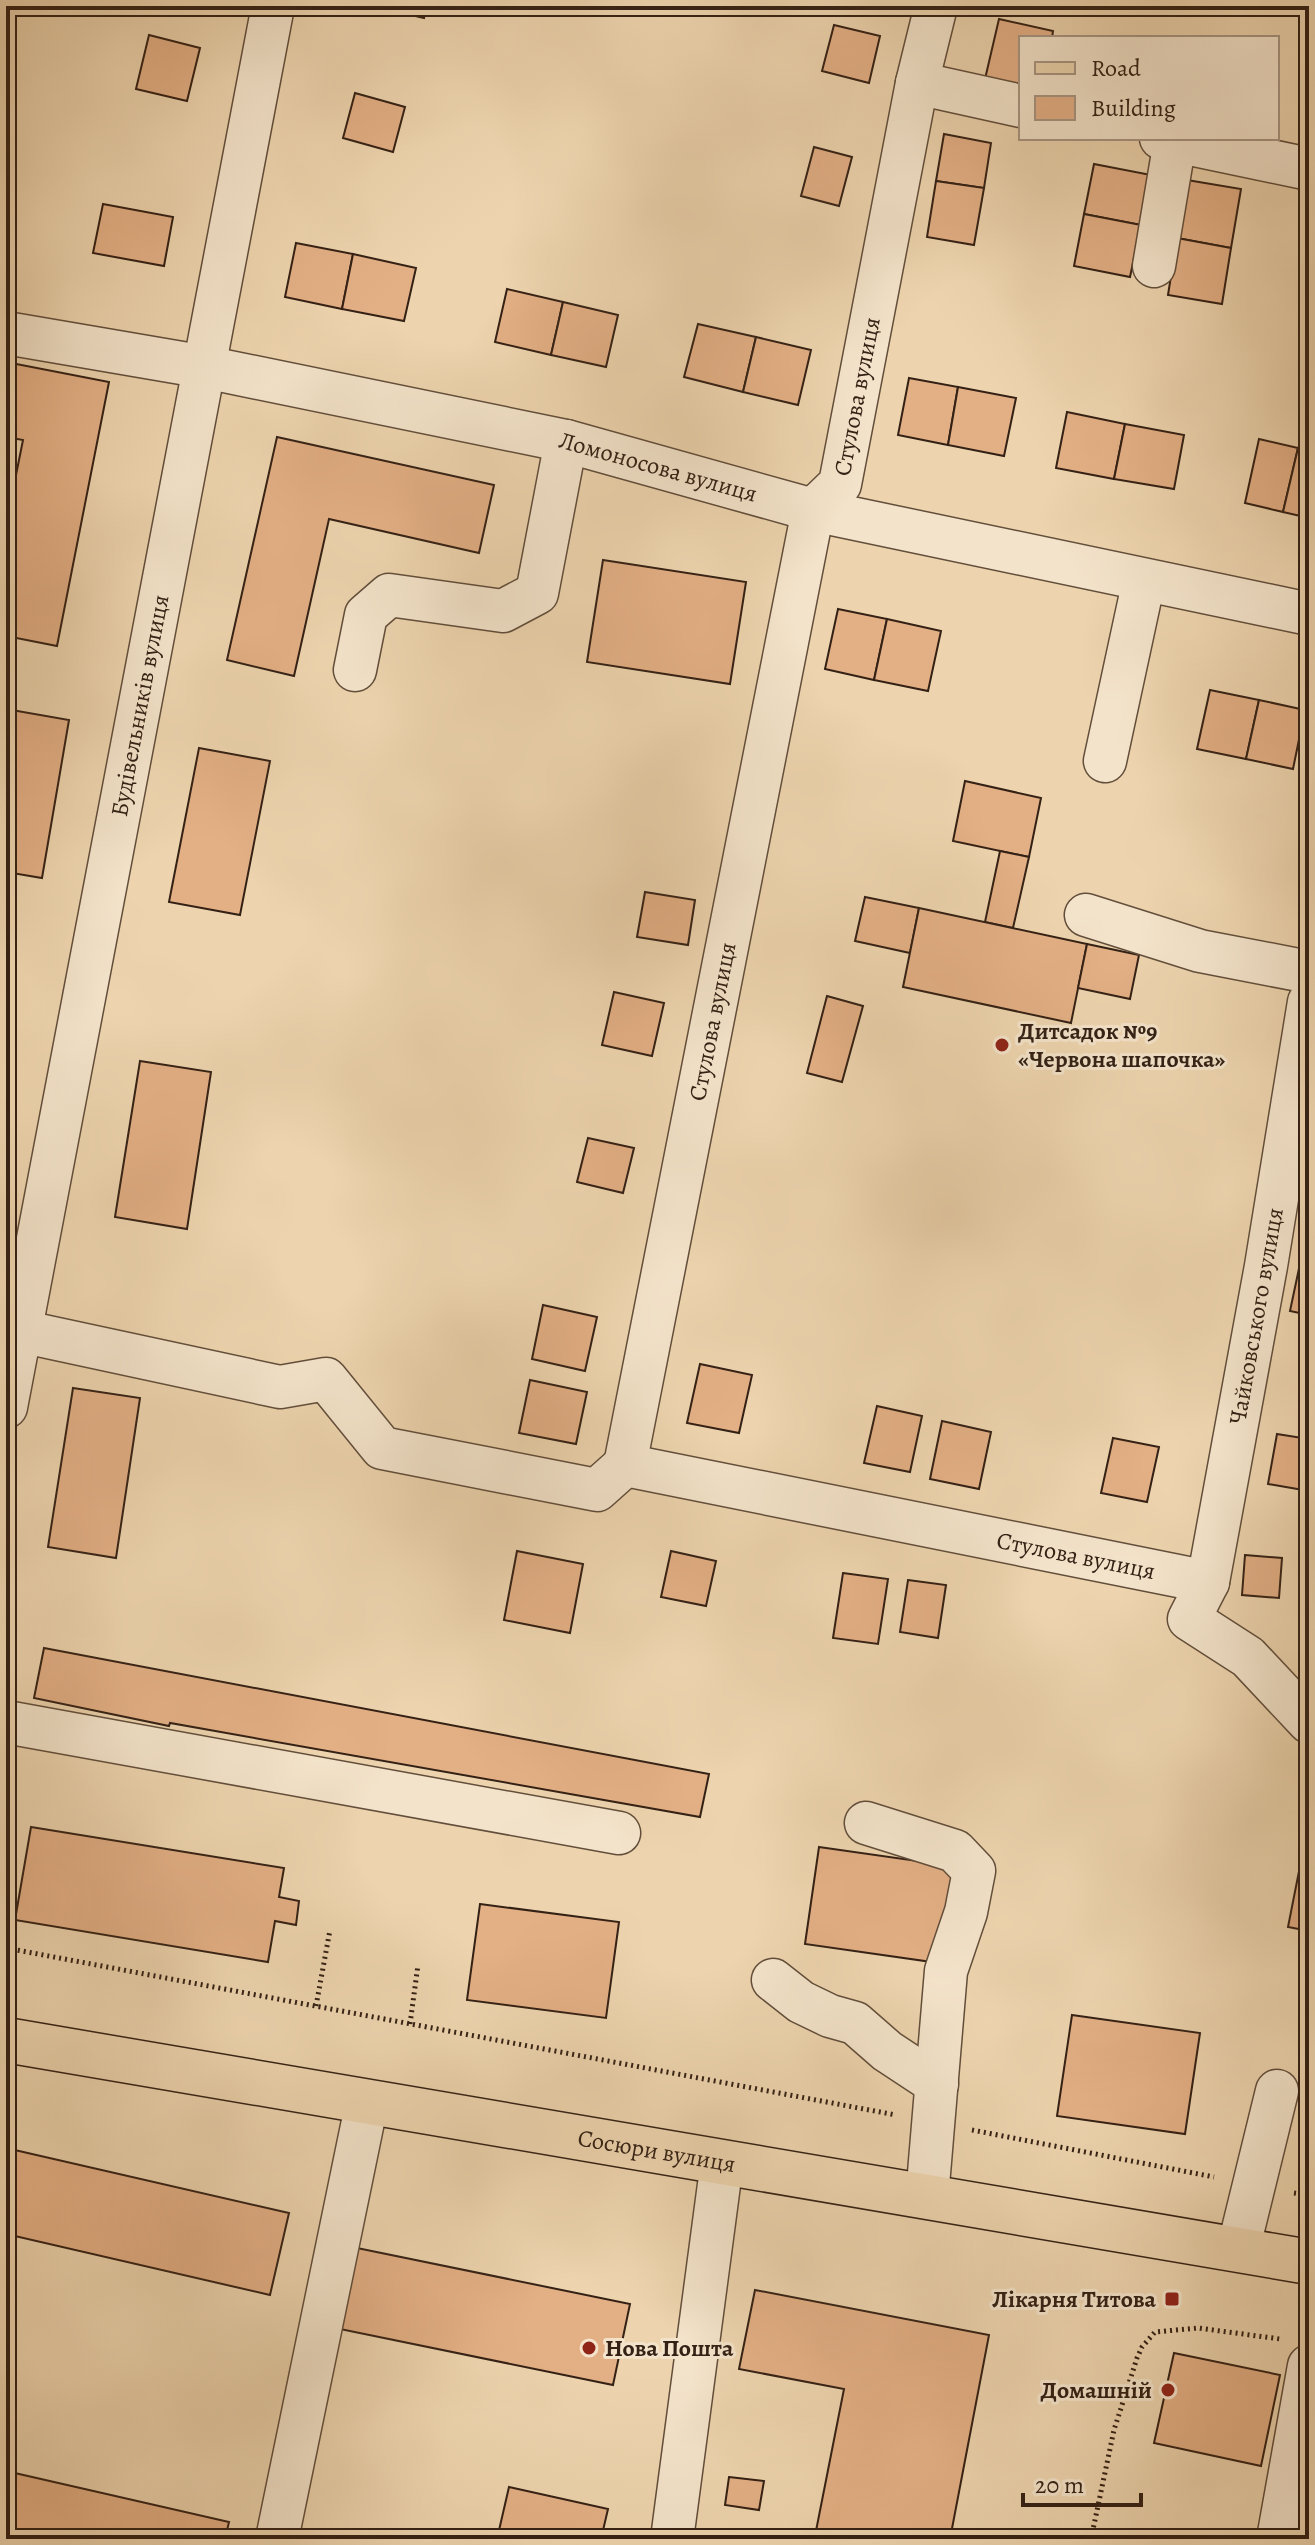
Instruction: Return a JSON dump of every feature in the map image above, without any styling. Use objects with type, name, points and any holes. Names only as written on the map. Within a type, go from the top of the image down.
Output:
[{"type":"main road","name":"Сосюри вулиця","points":[[6,2040],[1309,2262]]},
{"type":"street","name":"Будівельників вулиця","points":[[6,1407],[273,6]]},
{"type":"street","name":"Стулова вулиця","points":[[936,6],[917,83],[840,484],[813,510],[625,1465],[1208,1582]]},
{"type":"street","points":[[917,83],[1019,106]]},
{"type":"street","points":[[1154,266],[1168,140],[1309,169]]},
{"type":"street","name":"Ломоносова вулиця","points":[[6,333],[205,367],[566,441],[813,510],[1309,614]]},
{"type":"street","points":[[355,670],[366,615],[389,595],[503,611],[537,593],[566,441]]},
{"type":"street","points":[[1105,761],[1144,580]]},
{"type":"street","points":[[1086,915],[1200,951],[1309,972]]},
{"type":"street","name":"Чайковського вулиця","points":[[1189,1619],[1208,1582],[1266,1266],[1309,1002]]},
{"type":"street","points":[[20,1331],[280,1387],[326,1379],[382,1448],[597,1490],[625,1465]]},
{"type":"street","points":[[1088,1558],[1248,1657],[1309,1722]]},
{"type":"street","points":[[1264,1675],[1309,1682]]},
{"type":"street","points":[[6,1722],[619,1833]]},
{"type":"street","points":[[866,1823],[955,1851],[974,1871],[966,1912],[946,1971],[927,2197]]},
{"type":"street","points":[[773,1980],[801,2002],[830,2016],[855,2023],[887,2051],[935,2103]]},
{"type":"street","points":[[1238,2250],[1277,2091]]},
{"type":"street","points":[[277,2539],[367,2102]]},
{"type":"street","points":[[672,2539],[722,2162]]},
{"type":"street","points":[[1278,2539],[1301,2353]]},
{"type":"path","points":[[316,2006],[330,1930]]},
{"type":"path","points":[[6,1948],[410,2024],[935,2103],[1254,2185],[1309,2195]]},
{"type":"path","points":[[410,2024],[418,1965]]},
{"type":"path","points":[[1091,2539],[1114,2430],[1137,2358],[1155,2332],[1198,2328],[1301,2353]]},
{"type":"building","points":[[373,6],[427,6],[424,18]]},
{"type":"building","points":[[999,19],[1053,31],[1052,36],[1019,36],[1019,87],[985,79]]},
{"type":"building","points":[[834,25],[880,36],[869,83],[822,71]]},
{"type":"building","points":[[149,35],[200,48],[187,101],[136,89]]},
{"type":"building","points":[[355,93],[405,107],[393,152],[343,138]]},
{"type":"building","points":[[944,134],[991,143],[984,188],[936,181]]},
{"type":"building","points":[[814,147],[852,157],[839,206],[801,196]]},
{"type":"building","points":[[1094,164],[1151,175],[1141,225],[1084,214]]},
{"type":"building","points":[[1187,180],[1241,189],[1231,248],[1177,238]]},
{"type":"building","points":[[936,181],[984,188],[974,245],[927,237]]},
{"type":"building","points":[[103,204],[173,217],[164,266],[93,253]]},
{"type":"building","points":[[1084,214],[1141,225],[1130,277],[1074,266]]},
{"type":"building","points":[[1177,238],[1231,248],[1222,304],[1168,295]]},
{"type":"building","points":[[296,243],[353,254],[342,309],[285,297]]},
{"type":"building","points":[[353,254],[416,268],[404,321],[342,309]]},
{"type":"building","points":[[507,289],[563,302],[551,355],[495,342]]},
{"type":"building","points":[[563,302],[618,315],[606,367],[551,355]]},
{"type":"building","points":[[698,324],[756,337],[743,392],[684,377]]},
{"type":"building","points":[[756,337],[811,350],[798,405],[743,392]]},
{"type":"building","points":[[6,362],[109,382],[57,646],[6,636],[6,525],[23,440],[6,437]]},
{"type":"building","points":[[909,378],[958,387],[948,445],[898,435]]},
{"type":"building","points":[[958,387],[1016,398],[1004,456],[948,445]]},
{"type":"building","points":[[1067,412],[1125,424],[1114,479],[1056,468]]},
{"type":"building","points":[[1125,424],[1184,435],[1174,489],[1114,479]]},
{"type":"building","points":[[277,437],[494,485],[479,553],[329,519],[294,676],[227,660]]},
{"type":"building","points":[[1259,439],[1298,448],[1283,512],[1245,503]]},
{"type":"building","points":[[1298,448],[1309,450],[1309,518],[1283,512]]},
{"type":"building","points":[[603,560],[746,582],[730,684],[587,662]]},
{"type":"building","points":[[838,609],[887,619],[874,680],[825,669]]},
{"type":"building","points":[[887,619],[941,631],[928,691],[874,680]]},
{"type":"building","points":[[1210,690],[1259,700],[1246,759],[1197,749]]},
{"type":"building","points":[[1259,700],[1305,710],[1293,769],[1246,759]]},
{"type":"building","points":[[6,709],[69,720],[42,878],[6,872]]},
{"type":"building","points":[[199,748],[270,761],[240,915],[169,902]]},
{"type":"building","points":[[965,781],[1041,798],[1029,857],[953,841]]},
{"type":"building","points":[[1000,851],[1029,857],[1013,928],[985,922]]},
{"type":"building","points":[[645,892],[695,900],[688,945],[637,937]]},
{"type":"building","points":[[865,897],[919,908],[910,953],[855,941]]},
{"type":"building","points":[[919,908],[1087,944],[1071,1023],[903,987]]},
{"type":"building","points":[[1087,944],[1139,955],[1130,999],[1078,988]]},
{"type":"building","points":[[614,992],[664,1003],[652,1056],[602,1045]]},
{"type":"building","points":[[827,996],[863,1006],[842,1082],[807,1073]]},
{"type":"building","points":[[140,1061],[211,1072],[187,1229],[115,1217]]},
{"type":"building","points":[[588,1138],[634,1148],[623,1193],[577,1182]]},
{"type":"building","points":[[1301,1259],[1309,1260],[1309,1315],[1290,1311]]},
{"type":"building","points":[[543,1305],[597,1317],[585,1371],[532,1359]]},
{"type":"building","points":[[700,1364],[752,1375],[739,1433],[687,1423]]},
{"type":"building","points":[[530,1380],[587,1392],[576,1444],[519,1433]]},
{"type":"building","points":[[73,1388],[140,1398],[116,1558],[48,1547]]},
{"type":"building","points":[[877,1406],[922,1416],[910,1472],[864,1463]]},
{"type":"building","points":[[942,1421],[991,1432],[979,1489],[930,1479]]},
{"type":"building","points":[[1277,1434],[1309,1439],[1309,1491],[1268,1484]]},
{"type":"building","points":[[1113,1438],[1159,1447],[1147,1502],[1101,1493]]},
{"type":"building","points":[[517,1551],[583,1564],[570,1633],[504,1620]]},
{"type":"building","points":[[671,1551],[716,1561],[706,1606],[661,1597]]},
{"type":"building","points":[[1245,1555],[1282,1558],[1279,1598],[1242,1595]]},
{"type":"building","points":[[843,1573],[888,1579],[878,1644],[833,1638]]},
{"type":"building","points":[[908,1580],[946,1585],[938,1638],[900,1632]]},
{"type":"building","points":[[44,1648],[709,1774],[700,1817],[170,1723],[169,1726],[34,1698]]},
{"type":"building","points":[[31,1827],[284,1868],[279,1897],[299,1901],[296,1925],[275,1921],[268,1962],[15,1920]]},
{"type":"building","points":[[819,1847],[953,1866],[939,1963],[805,1944]]},
{"type":"building","points":[[1302,1856],[1309,1857],[1309,1931],[1288,1927]]},
{"type":"building","points":[[480,1904],[619,1922],[606,2018],[467,2000]]},
{"type":"building","points":[[1072,2015],[1200,2033],[1185,2134],[1057,2116]]},
{"type":"building","points":[[6,2148],[289,2213],[270,2295],[6,2234]]},
{"type":"building","points":[[357,2248],[630,2304],[613,2385],[340,2329]]},
{"type":"building","points":[[755,2290],[989,2335],[950,2539],[832,2539],[815,2536],[844,2389],[739,2369]]},
{"type":"building","points":[[1174,2353],[1280,2375],[1261,2466],[1154,2443]]},
{"type":"building","points":[[6,2471],[229,2522],[225,2539],[6,2539]]},
{"type":"building","points":[[729,2477],[764,2481],[759,2510],[725,2505]]},
{"type":"building","points":[[509,2487],[608,2509],[601,2539],[497,2539]]},
{"type":"place","name":"Дитсадок №9 «Червона шапочка»","points":[[1002,1045]]},
{"type":"place","name":"Лікарня Титова","points":[[1172,2299]]},
{"type":"place","name":"Нова Пошта","points":[[589,2348]]},
{"type":"place","name":"Домашній","points":[[1168,2390]]}]
